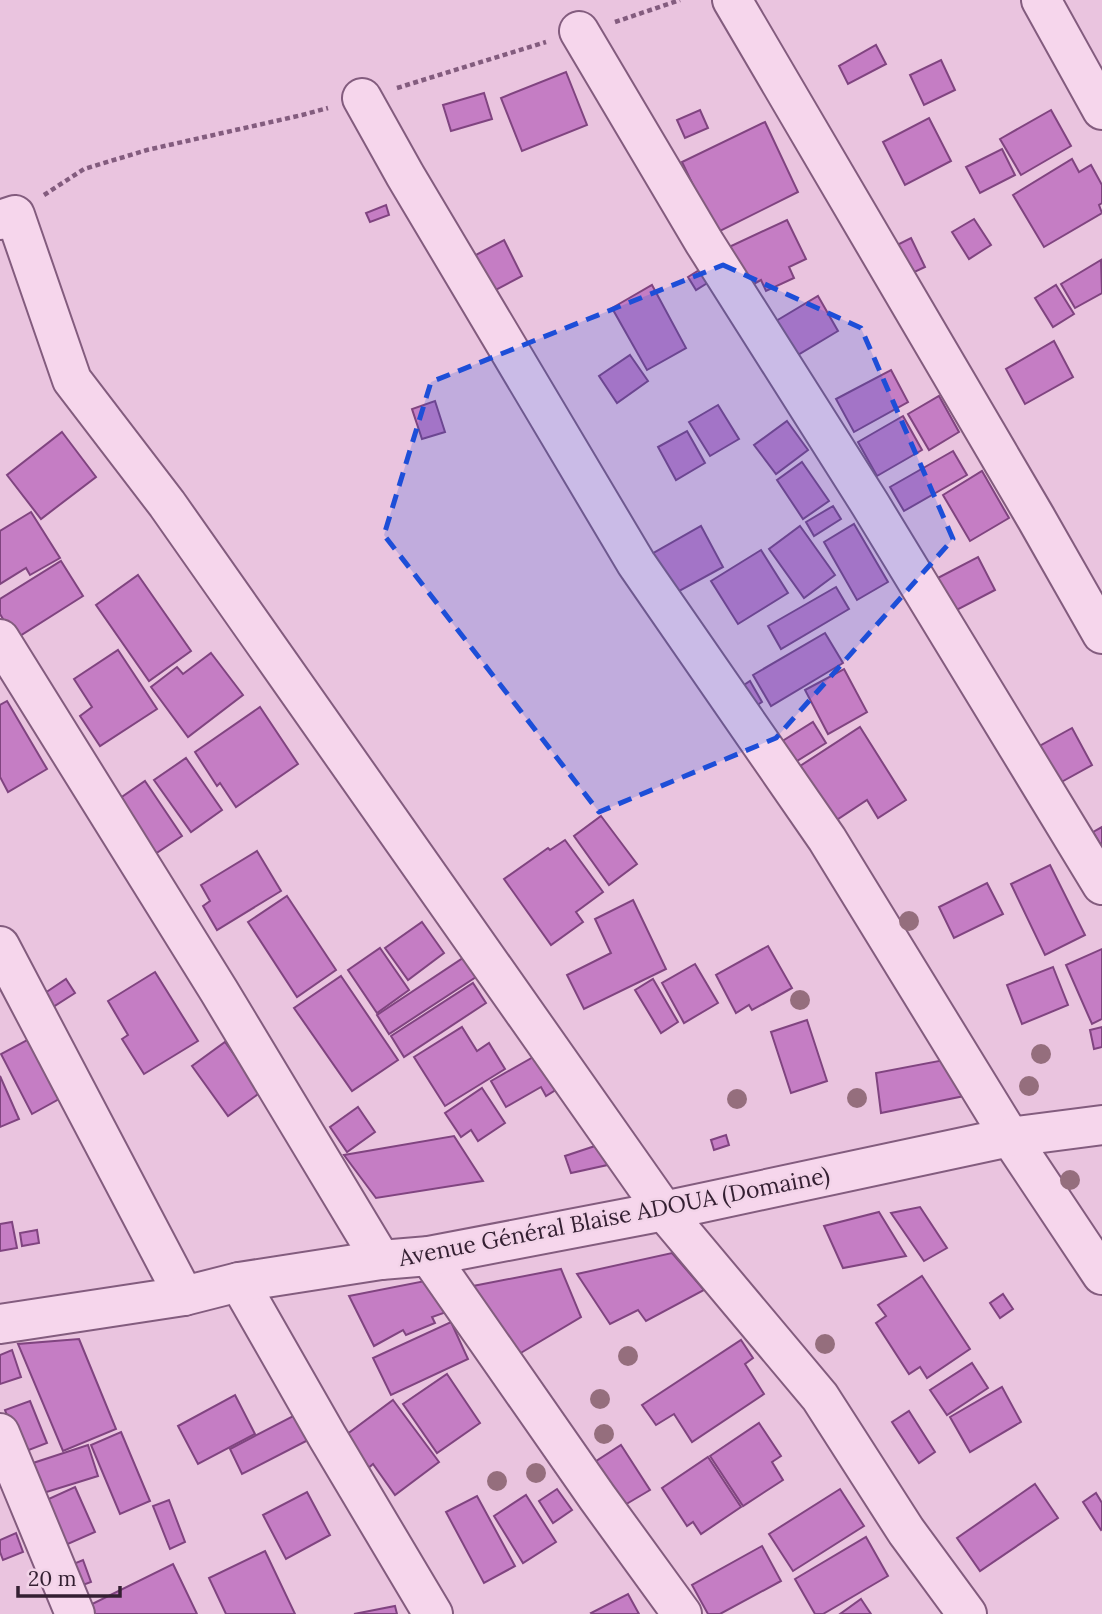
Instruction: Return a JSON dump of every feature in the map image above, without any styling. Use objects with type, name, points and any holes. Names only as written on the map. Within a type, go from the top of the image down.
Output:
[{"type":"street","points":[[732,0],[1102,634]]},
{"type":"street","points":[[1041,0],[1102,110]]},
{"type":"street","points":[[579,31],[704,242],[870,504],[1102,885]]},
{"type":"street","points":[[362,98],[636,563],[827,839],[1010,1137],[1102,1275]]},
{"type":"street","points":[[0,220],[15,215],[72,380],[167,504],[664,1211],[820,1397],[906,1531],[967,1614]]},
{"type":"street","points":[[0,639],[219,991],[381,1260]]},
{"type":"street","points":[[0,946],[184,1296]]},
{"type":"street","name":"Avenue Général Blaise ADOUA (Domaine)","points":[[0,1324],[184,1296],[239,1282],[381,1260],[429,1256],[664,1211],[1010,1137],[1102,1125]]},
{"type":"street","points":[[429,1256],[682,1614]]},
{"type":"street","points":[[239,1282],[433,1614]]},
{"type":"street","points":[[0,1433],[75,1614]]},
{"type":"highlighted area","points":[[723,265],[861,328],[953,539],[776,738],[599,812],[384,535],[431,382]]},
{"type":"building","points":[[876,45],[886,64],[848,84],[839,66]]},
{"type":"building","points":[[941,60],[955,90],[924,105],[910,75]]},
{"type":"building","points":[[566,72],[587,125],[522,151],[501,98]]},
{"type":"building","points":[[484,93],[492,119],[451,131],[443,105]]},
{"type":"building","points":[[700,110],[708,128],[685,138],[677,120]]},
{"type":"building","points":[[1051,110],[1071,146],[1021,175],[1000,139]]},
{"type":"building","points":[[929,118],[951,161],[905,185],[883,142]]},
{"type":"building","points":[[765,122],[798,192],[716,233],[682,162]]},
{"type":"building","points":[[1002,149],[1015,175],[980,193],[966,167]]},
{"type":"building","points":[[1072,159],[1079,172],[1091,165],[1102,185],[1102,203],[1099,205],[1102,213],[1044,247],[1013,195]]},
{"type":"building","points":[[386,205],[389,215],[370,222],[366,213]]},
{"type":"building","points":[[974,219],[991,245],[969,259],[952,232]]},
{"type":"building","points":[[787,220],[806,259],[789,267],[794,278],[766,291],[761,280],[748,287],[729,247]]},
{"type":"building","points":[[911,238],[925,267],[908,275],[893,247]]},
{"type":"building","points":[[504,240],[522,276],[492,292],[474,256]]},
{"type":"building","points":[[1101,260],[1102,293],[1075,308],[1061,284]]},
{"type":"building","points":[[701,269],[709,282],[696,290],[688,277]]},
{"type":"building","points":[[652,285],[686,348],[647,370],[612,308]]},
{"type":"building","points":[[1056,285],[1074,314],[1053,327],[1035,298]]},
{"type":"building","points":[[818,296],[838,331],[796,356],[776,321]]},
{"type":"building","points":[[1054,341],[1073,377],[1025,404],[1006,369]]},
{"type":"building","points":[[630,355],[648,381],[617,403],[599,376]]},
{"type":"building","points":[[891,370],[908,402],[854,432],[836,399]]},
{"type":"building","points":[[939,396],[959,432],[929,450],[908,414]]},
{"type":"building","points":[[435,401],[445,432],[422,439],[412,409]]},
{"type":"building","points":[[718,405],[739,439],[710,456],[689,422]]},
{"type":"building","points":[[903,416],[922,450],[877,476],[858,442]]},
{"type":"building","points":[[787,421],[808,450],[776,474],[754,445]]},
{"type":"building","points":[[687,431],[705,463],[676,480],[658,447]]},
{"type":"building","points":[[62,432],[96,477],[41,519],[7,475]]},
{"type":"building","points":[[953,451],[967,475],[904,511],[890,487]]},
{"type":"building","points":[[802,462],[829,501],[803,519],[777,480]]},
{"type":"building","points":[[982,471],[1009,518],[970,541],[943,495]]},
{"type":"building","points":[[833,506],[841,519],[814,536],[806,522]]},
{"type":"building","points":[[31,512],[60,558],[30,575],[26,568],[0,584],[0,531]]},
{"type":"building","points":[[854,524],[888,582],[857,600],[824,542]]},
{"type":"building","points":[[701,526],[723,567],[672,595],[650,555]]},
{"type":"building","points":[[800,526],[835,575],[804,598],[769,549]]},
{"type":"building","points":[[761,550],[788,593],[738,624],[711,581]]},
{"type":"building","points":[[978,557],[995,590],[949,614],[932,581]]},
{"type":"building","points":[[61,561],[83,596],[15,639],[0,614],[0,599]]},
{"type":"building","points":[[138,575],[191,651],[149,681],[96,605]]},
{"type":"building","points":[[836,587],[849,609],[781,649],[768,626]]},
{"type":"building","points":[[825,633],[843,663],[771,706],[753,675]]},
{"type":"building","points":[[118,650],[157,709],[100,746],[80,716],[92,707],[74,679]]},
{"type":"building","points":[[211,653],[243,695],[188,737],[151,687],[177,667],[183,674]]},
{"type":"building","points":[[844,669],[867,712],[828,734],[805,690]]},
{"type":"building","points":[[750,681],[762,702],[751,709],[738,689]]},
{"type":"building","points":[[7,701],[47,769],[8,792],[0,777],[0,705]]},
{"type":"building","points":[[260,707],[298,764],[236,807],[220,783],[217,786],[195,752]]},
{"type":"building","points":[[813,722],[826,743],[789,766],[776,745]]},
{"type":"building","points":[[860,727],[906,800],[878,818],[867,800],[832,823],[797,768]]},
{"type":"building","points":[[1072,728],[1092,765],[1056,785],[1036,748]]},
{"type":"building","points":[[186,758],[222,810],[191,832],[154,780]]},
{"type":"building","points":[[145,781],[182,836],[149,858],[113,803]]},
{"type":"building","points":[[601,816],[637,864],[609,885],[574,836]]},
{"type":"building","points":[[1102,827],[1102,847],[1093,832]]},
{"type":"building","points":[[565,840],[603,892],[576,912],[583,922],[551,945],[504,879],[548,848],[550,850]]},
{"type":"building","points":[[257,851],[281,891],[217,930],[203,906],[210,901],[201,885]]},
{"type":"building","points":[[1050,865],[1085,935],[1045,955],[1011,884]]},
{"type":"building","points":[[987,883],[1003,914],[954,938],[939,907]]},
{"type":"building","points":[[287,896],[336,970],[297,997],[248,922]]},
{"type":"building","points":[[633,900],[666,969],[584,1009],[567,975],[611,953],[595,919]]},
{"type":"building","points":[[422,922],[444,953],[408,980],[385,948]]},
{"type":"building","points":[[768,946],[792,988],[752,1010],[749,1005],[736,1013],[716,975]]},
{"type":"building","points":[[380,948],[409,990],[377,1013],[348,970]]},
{"type":"building","points":[[1102,949],[1102,1019],[1092,1024],[1066,965]]},
{"type":"building","points":[[463,958],[476,977],[389,1034],[377,1015]]},
{"type":"building","points":[[695,964],[718,1003],[684,1023],[662,983]]},
{"type":"building","points":[[1053,967],[1068,1005],[1022,1024],[1007,985]]},
{"type":"building","points":[[155,972],[198,1041],[144,1074],[122,1039],[128,1035],[108,1001]]},
{"type":"building","points":[[341,976],[398,1060],[352,1091],[294,1008]]},
{"type":"building","points":[[66,979],[75,993],[53,1007],[45,993]]},
{"type":"building","points":[[653,979],[678,1022],[661,1033],[635,990]]},
{"type":"building","points":[[473,983],[486,1003],[404,1057],[391,1036]]},
{"type":"building","points":[[807,1020],[827,1081],[791,1093],[771,1032]]},
{"type":"building","points":[[462,1027],[477,1051],[489,1043],[505,1069],[445,1106],[414,1057]]},
{"type":"building","points":[[1102,1027],[1102,1047],[1094,1049],[1090,1030]]},
{"type":"building","points":[[29,1039],[59,1099],[32,1114],[1,1054]]},
{"type":"building","points":[[225,1042],[261,1092],[228,1116],[192,1066]]},
{"type":"building","points":[[542,1052],[562,1086],[546,1096],[541,1087],[506,1107],[491,1081]]},
{"type":"building","points":[[944,1060],[969,1095],[881,1113],[876,1073]]},
{"type":"building","points":[[0,1076],[19,1119],[0,1127]]},
{"type":"building","points":[[482,1088],[505,1123],[478,1141],[471,1130],[461,1137],[445,1113]]},
{"type":"building","points":[[358,1107],[375,1132],[347,1152],[330,1127]]},
{"type":"building","points":[[726,1135],[729,1145],[714,1150],[711,1140]]},
{"type":"building","points":[[454,1136],[483,1181],[376,1198],[344,1155]]},
{"type":"building","points":[[598,1145],[612,1164],[571,1173],[565,1156]]},
{"type":"building","points":[[920,1207],[947,1248],[924,1261],[891,1213]]},
{"type":"building","points":[[879,1212],[906,1256],[843,1268],[824,1226]]},
{"type":"building","points":[[12,1222],[17,1248],[0,1251],[0,1224]]},
{"type":"building","points":[[37,1230],[39,1243],[22,1246],[20,1233]]},
{"type":"building","points":[[672,1253],[704,1290],[646,1321],[638,1310],[610,1324],[577,1274]]},
{"type":"building","points":[[561,1269],[581,1317],[519,1354],[473,1286]]},
{"type":"building","points":[[922,1276],[970,1349],[927,1378],[920,1367],[909,1374],[876,1323],[886,1316],[878,1305]]},
{"type":"building","points":[[435,1279],[452,1310],[432,1317],[435,1323],[406,1335],[403,1330],[374,1346],[349,1296]]},
{"type":"building","points":[[1003,1294],[1013,1309],[1000,1318],[990,1303]]},
{"type":"building","points":[[451,1322],[468,1359],[391,1395],[373,1358]]},
{"type":"building","points":[[79,1339],[116,1429],[63,1451],[18,1344]]},
{"type":"building","points":[[741,1340],[753,1358],[745,1364],[764,1394],[692,1442],[674,1414],[656,1425],[642,1405]]},
{"type":"building","points":[[12,1350],[21,1377],[0,1384],[0,1355]]},
{"type":"building","points":[[972,1363],[988,1388],[947,1415],[930,1390]]},
{"type":"building","points":[[447,1374],[480,1423],[437,1453],[403,1404]]},
{"type":"building","points":[[1002,1387],[1021,1422],[970,1452],[950,1417]]},
{"type":"building","points":[[235,1395],[255,1434],[198,1464],[178,1426]]},
{"type":"building","points":[[393,1400],[439,1462],[395,1495],[373,1464],[366,1470],[342,1438]]},
{"type":"building","points":[[30,1401],[47,1443],[21,1453],[5,1410]]},
{"type":"building","points":[[909,1411],[935,1452],[919,1463],[892,1422]]},
{"type":"building","points":[[299,1413],[312,1438],[242,1474],[230,1449]]},
{"type":"building","points":[[759,1423],[781,1456],[772,1462],[783,1480],[743,1506],[710,1456]]},
{"type":"building","points":[[121,1432],[150,1501],[120,1514],[91,1445]]},
{"type":"building","points":[[88,1445],[98,1476],[40,1494],[30,1464]]},
{"type":"building","points":[[621,1445],[650,1490],[618,1509],[590,1465]]},
{"type":"building","points":[[708,1457],[741,1507],[701,1534],[693,1522],[687,1526],[662,1488]]},
{"type":"building","points":[[1035,1484],[1058,1518],[980,1571],[957,1538]]},
{"type":"building","points":[[75,1487],[95,1532],[61,1547],[42,1502]]},
{"type":"building","points":[[557,1489],[572,1510],[553,1523],[539,1501]]},
{"type":"building","points":[[840,1489],[864,1526],[793,1571],[769,1534]]},
{"type":"building","points":[[307,1492],[330,1535],[286,1559],[263,1515]]},
{"type":"building","points":[[1096,1493],[1102,1503],[1101,1530],[1083,1502]]},
{"type":"building","points":[[526,1495],[556,1542],[523,1563],[494,1516]]},
{"type":"building","points":[[477,1496],[515,1566],[484,1583],[446,1512]]},
{"type":"building","points":[[169,1500],[185,1542],[170,1549],[153,1506]]},
{"type":"building","points":[[16,1533],[23,1552],[3,1560],[0,1540]]},
{"type":"building","points":[[866,1537],[888,1576],[823,1614],[815,1614],[795,1579]]},
{"type":"building","points":[[762,1546],[781,1581],[720,1614],[708,1614],[692,1585]]},
{"type":"building","points":[[265,1551],[295,1614],[226,1614],[209,1578]]},
{"type":"building","points":[[83,1560],[91,1582],[75,1588],[66,1567]]},
{"type":"building","points":[[173,1564],[197,1614],[84,1614],[82,1609]]},
{"type":"building","points":[[628,1594],[639,1614],[591,1613]]},
{"type":"building","points":[[861,1599],[871,1614],[840,1614]]},
{"type":"building","points":[[395,1606],[397,1614],[354,1614]]}]
